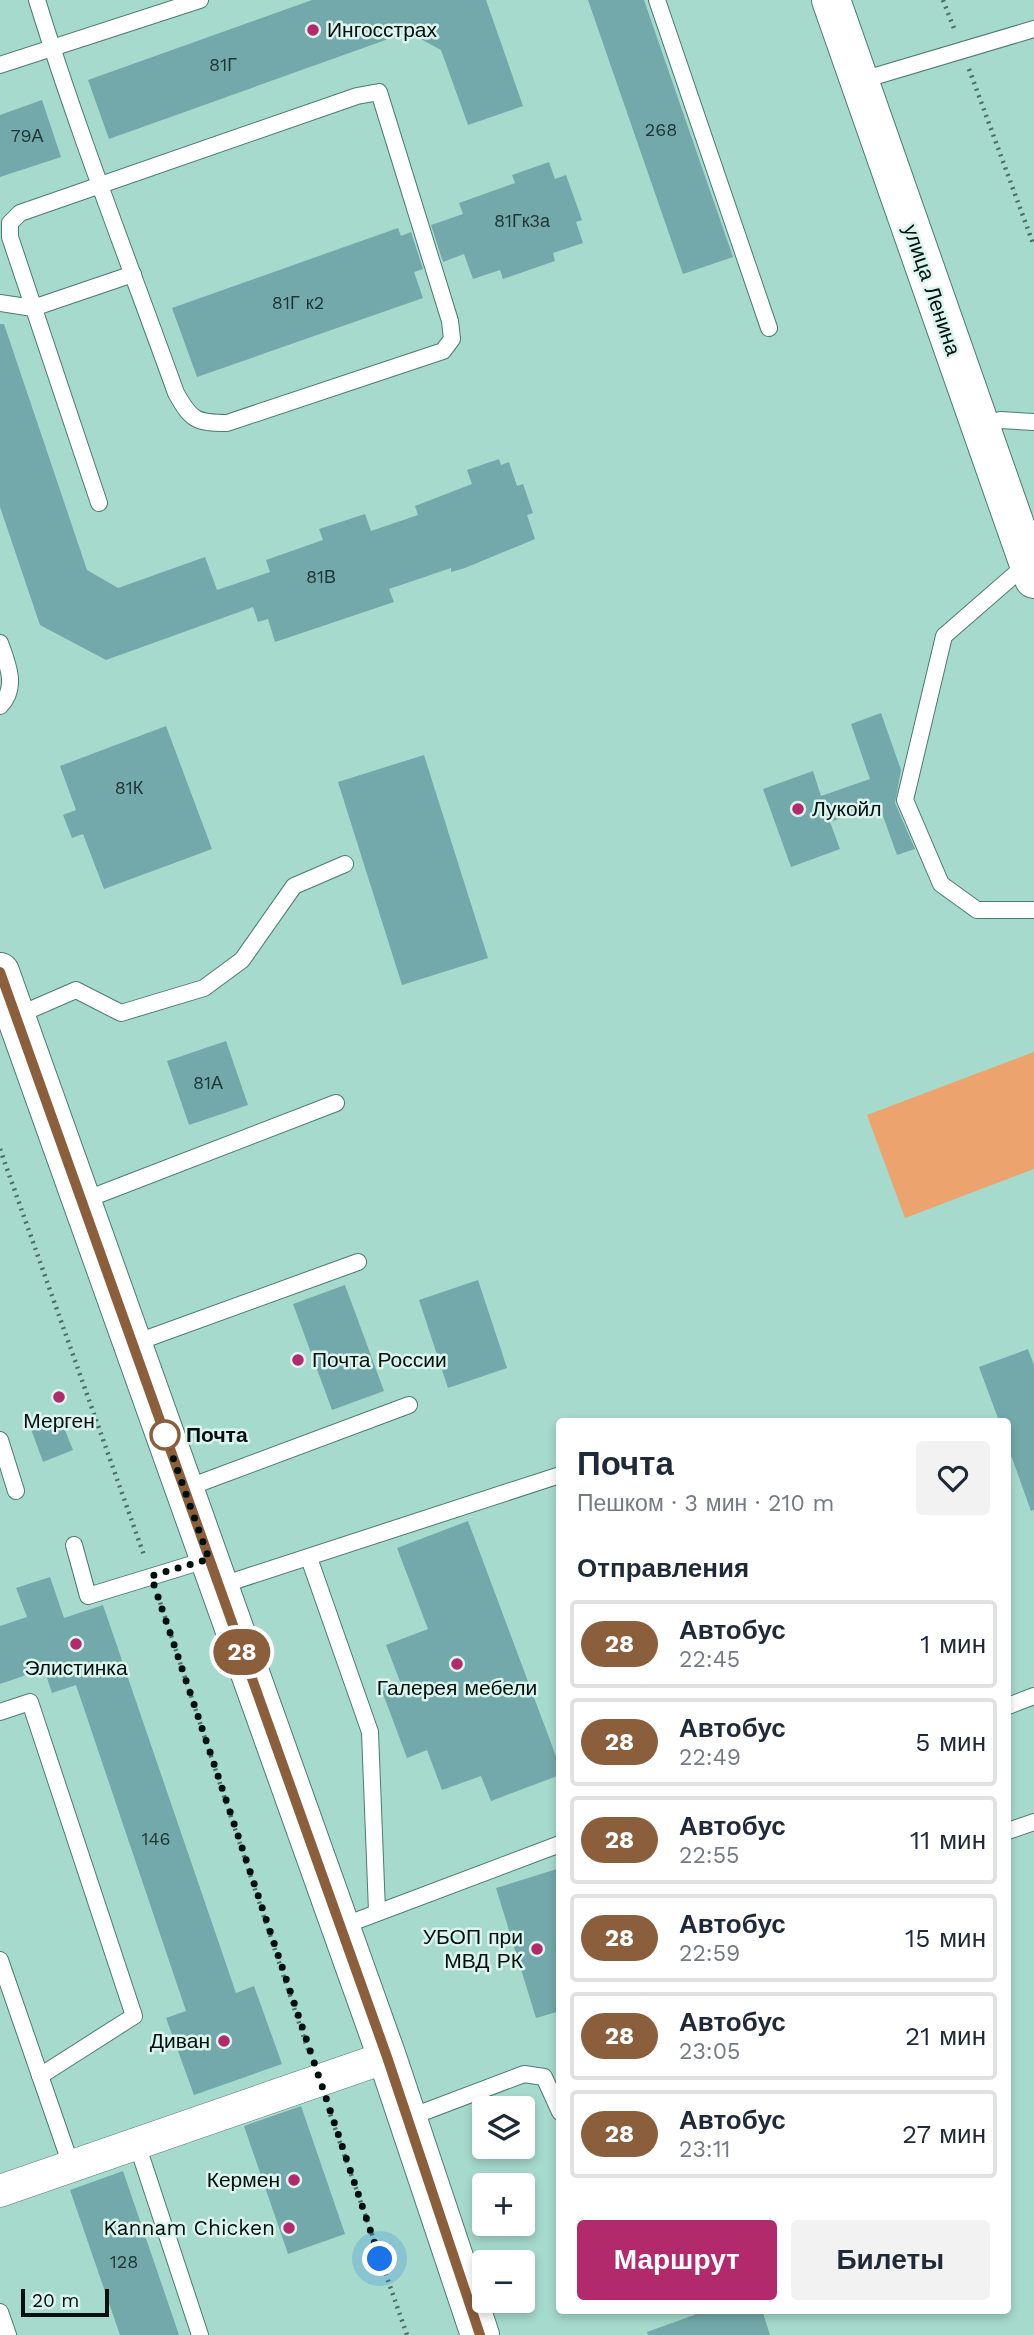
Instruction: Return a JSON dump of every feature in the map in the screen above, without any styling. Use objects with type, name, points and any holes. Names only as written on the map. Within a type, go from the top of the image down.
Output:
[{"type":"main road","name":"улица Ленина","points":[[831,0],[1031,571]]},
{"type":"main road","points":[[0,972],[387,2057],[480,2335]]},
{"type":"street","points":[[0,2191],[387,2057]]},
{"type":"lane","points":[[37,0],[52,48],[101,186],[176,393],[187,413],[202,424],[227,424],[443,351],[452,339],[450,321],[379,92],[357,96],[101,186],[20,213],[10,223],[10,237],[99,503]]},
{"type":"lane","points":[[0,65],[200,0]]},
{"type":"lane","points":[[657,0],[769,328]]},
{"type":"lane","points":[[859,81],[1034,29]]},
{"type":"lane","points":[[0,303],[33,308],[133,274]]},
{"type":"lane","points":[[980,427],[1000,420],[1034,422]]},
{"type":"lane","points":[[1031,571],[944,636],[905,800],[941,884],[976,911],[1034,910]]},
{"type":"lane","points":[[0,643],[11,681],[9,698],[0,706]]},
{"type":"lane","points":[[16,1016],[76,990],[121,1013],[204,988],[242,960],[294,887],[345,864]]},
{"type":"lane","points":[[82,1201],[336,1103]]},
{"type":"lane","points":[[132,1344],[358,1262]]},
{"type":"lane","points":[[184,1489],[409,1405]]},
{"type":"lane","points":[[0,1440],[16,1491]]},
{"type":"lane","points":[[74,1545],[88,1596],[151,1576],[214,1572],[309,1558],[556,1476]]},
{"type":"lane","points":[[309,1558],[370,1731],[377,1911]]},
{"type":"lane","points":[[1011,1705],[1034,1696]]},
{"type":"lane","points":[[0,1712],[30,1702],[134,2016],[40,2076]]},
{"type":"lane","points":[[1011,1830],[1034,1822]]},
{"type":"lane","points":[[340,1927],[556,1845]]},
{"type":"lane","points":[[0,1960],[72,2168]]},
{"type":"lane","points":[[407,2118],[524,2074],[544,2077],[556,2103]]},
{"type":"lane","points":[[137,2144],[200,2335]]},
{"type":"lane","points":[[0,2312],[8,2335]]},
{"type":"path","points":[[943,0],[1034,246]]},
{"type":"path","points":[[0,1149],[151,1576],[319,2081],[407,2335]]},
{"type":"shaded area","points":[[1034,1052],[1034,1169],[905,1218],[867,1115]]},
{"type":"building","points":[[312,0],[486,0],[523,106],[468,125],[441,50],[408,32],[109,139],[88,80]]},
{"type":"building","points":[[588,0],[644,0],[733,257],[683,274]]},
{"type":"building","points":[[42,100],[61,157],[0,177],[0,115]]},
{"type":"building","points":[[549,162],[555,179],[566,175],[582,220],[576,222],[583,243],[553,253],[555,261],[503,279],[500,270],[473,279],[464,254],[443,262],[431,225],[463,214],[459,203],[515,183],[512,175]]},
{"type":"building","points":[[398,228],[401,236],[411,232],[423,269],[414,272],[423,298],[197,377],[172,308]]},
{"type":"building","points":[[0,324],[4,324],[87,570],[118,588],[205,557],[217,590],[270,572],[266,560],[323,540],[319,529],[365,514],[371,531],[418,515],[415,506],[472,484],[467,470],[499,459],[501,465],[509,462],[517,486],[523,484],[533,513],[527,515],[535,539],[465,568],[451,572],[451,568],[389,589],[394,602],[275,642],[268,619],[258,622],[253,607],[106,660],[40,625],[0,507]]},
{"type":"building","points":[[881,713],[901,770],[895,803],[915,849],[897,855],[879,805],[830,822],[840,849],[791,867],[763,789],[813,771],[821,796],[870,779],[851,724]]},
{"type":"building","points":[[166,726],[212,849],[104,889],[83,834],[72,838],[63,815],[76,810],[60,766]]},
{"type":"building","points":[[424,755],[488,958],[402,985],[338,782]]},
{"type":"building","points":[[226,1041],[248,1105],[189,1125],[167,1061]]},
{"type":"building","points":[[478,1280],[507,1368],[448,1388],[419,1300]]},
{"type":"building","points":[[345,1285],[384,1391],[332,1410],[293,1304]]},
{"type":"building","points":[[1028,1349],[1034,1365],[1034,1510],[1031,1511],[1011,1455],[1011,1418],[998,1418],[979,1367]]},
{"type":"building","points":[[60,1418],[73,1450],[43,1462],[31,1429]]},
{"type":"building","name":"Галерея мебели","points":[[468,1521],[556,1756],[556,1777],[491,1801],[481,1776],[442,1790],[427,1750],[407,1758],[382,1691],[401,1684],[386,1645],[428,1629],[397,1548]]},
{"type":"building","points":[[50,1577],[64,1618],[103,1605],[236,1993],[254,1986],[282,2064],[194,2095],[166,2018],[186,2011],[76,1685],[52,1693],[44,1669],[0,1684],[0,1626],[27,1617],[16,1588]]},
{"type":"building","name":"УБОП при МВД РК","points":[[556,1869],[556,2012],[536,2018],[496,1888]]},
{"type":"building","name":"Кермен","points":[[301,2106],[345,2234],[288,2254],[244,2126]]},
{"type":"building","points":[[123,2171],[179,2335],[120,2335],[70,2190]]},
{"type":"building","points":[[697,2314],[763,2314],[770,2335],[648,2335],[647,2332]]},
{"type":"bus line","name":"28","points":[[0,972],[387,2057],[480,2335]]},
{"type":"place","name":"Ингосстрах","points":[[313,30]]},
{"type":"place","name":"Лукойл","points":[[798,809]]},
{"type":"place","name":"Почта России","points":[[298,1360]]},
{"type":"place","name":"Мерген","points":[[59,1397]]},
{"type":"place","name":"Почта","points":[[165,1435]]},
{"type":"place","name":"Элистинка","points":[[76,1644]]},
{"type":"place","name":"Галерея мебели","points":[[457,1664]]},
{"type":"place","name":"УБОП при МВД РК","points":[[537,1949]]},
{"type":"place","name":"Диван","points":[[224,2041]]},
{"type":"place","name":"Кермен","points":[[294,2180]]},
{"type":"place","name":"Kannam Chicken","points":[[289,2228]]},
{"type":"route","points":[[165,1435],[209,1559],[151,1576],[380,2259]]}]
